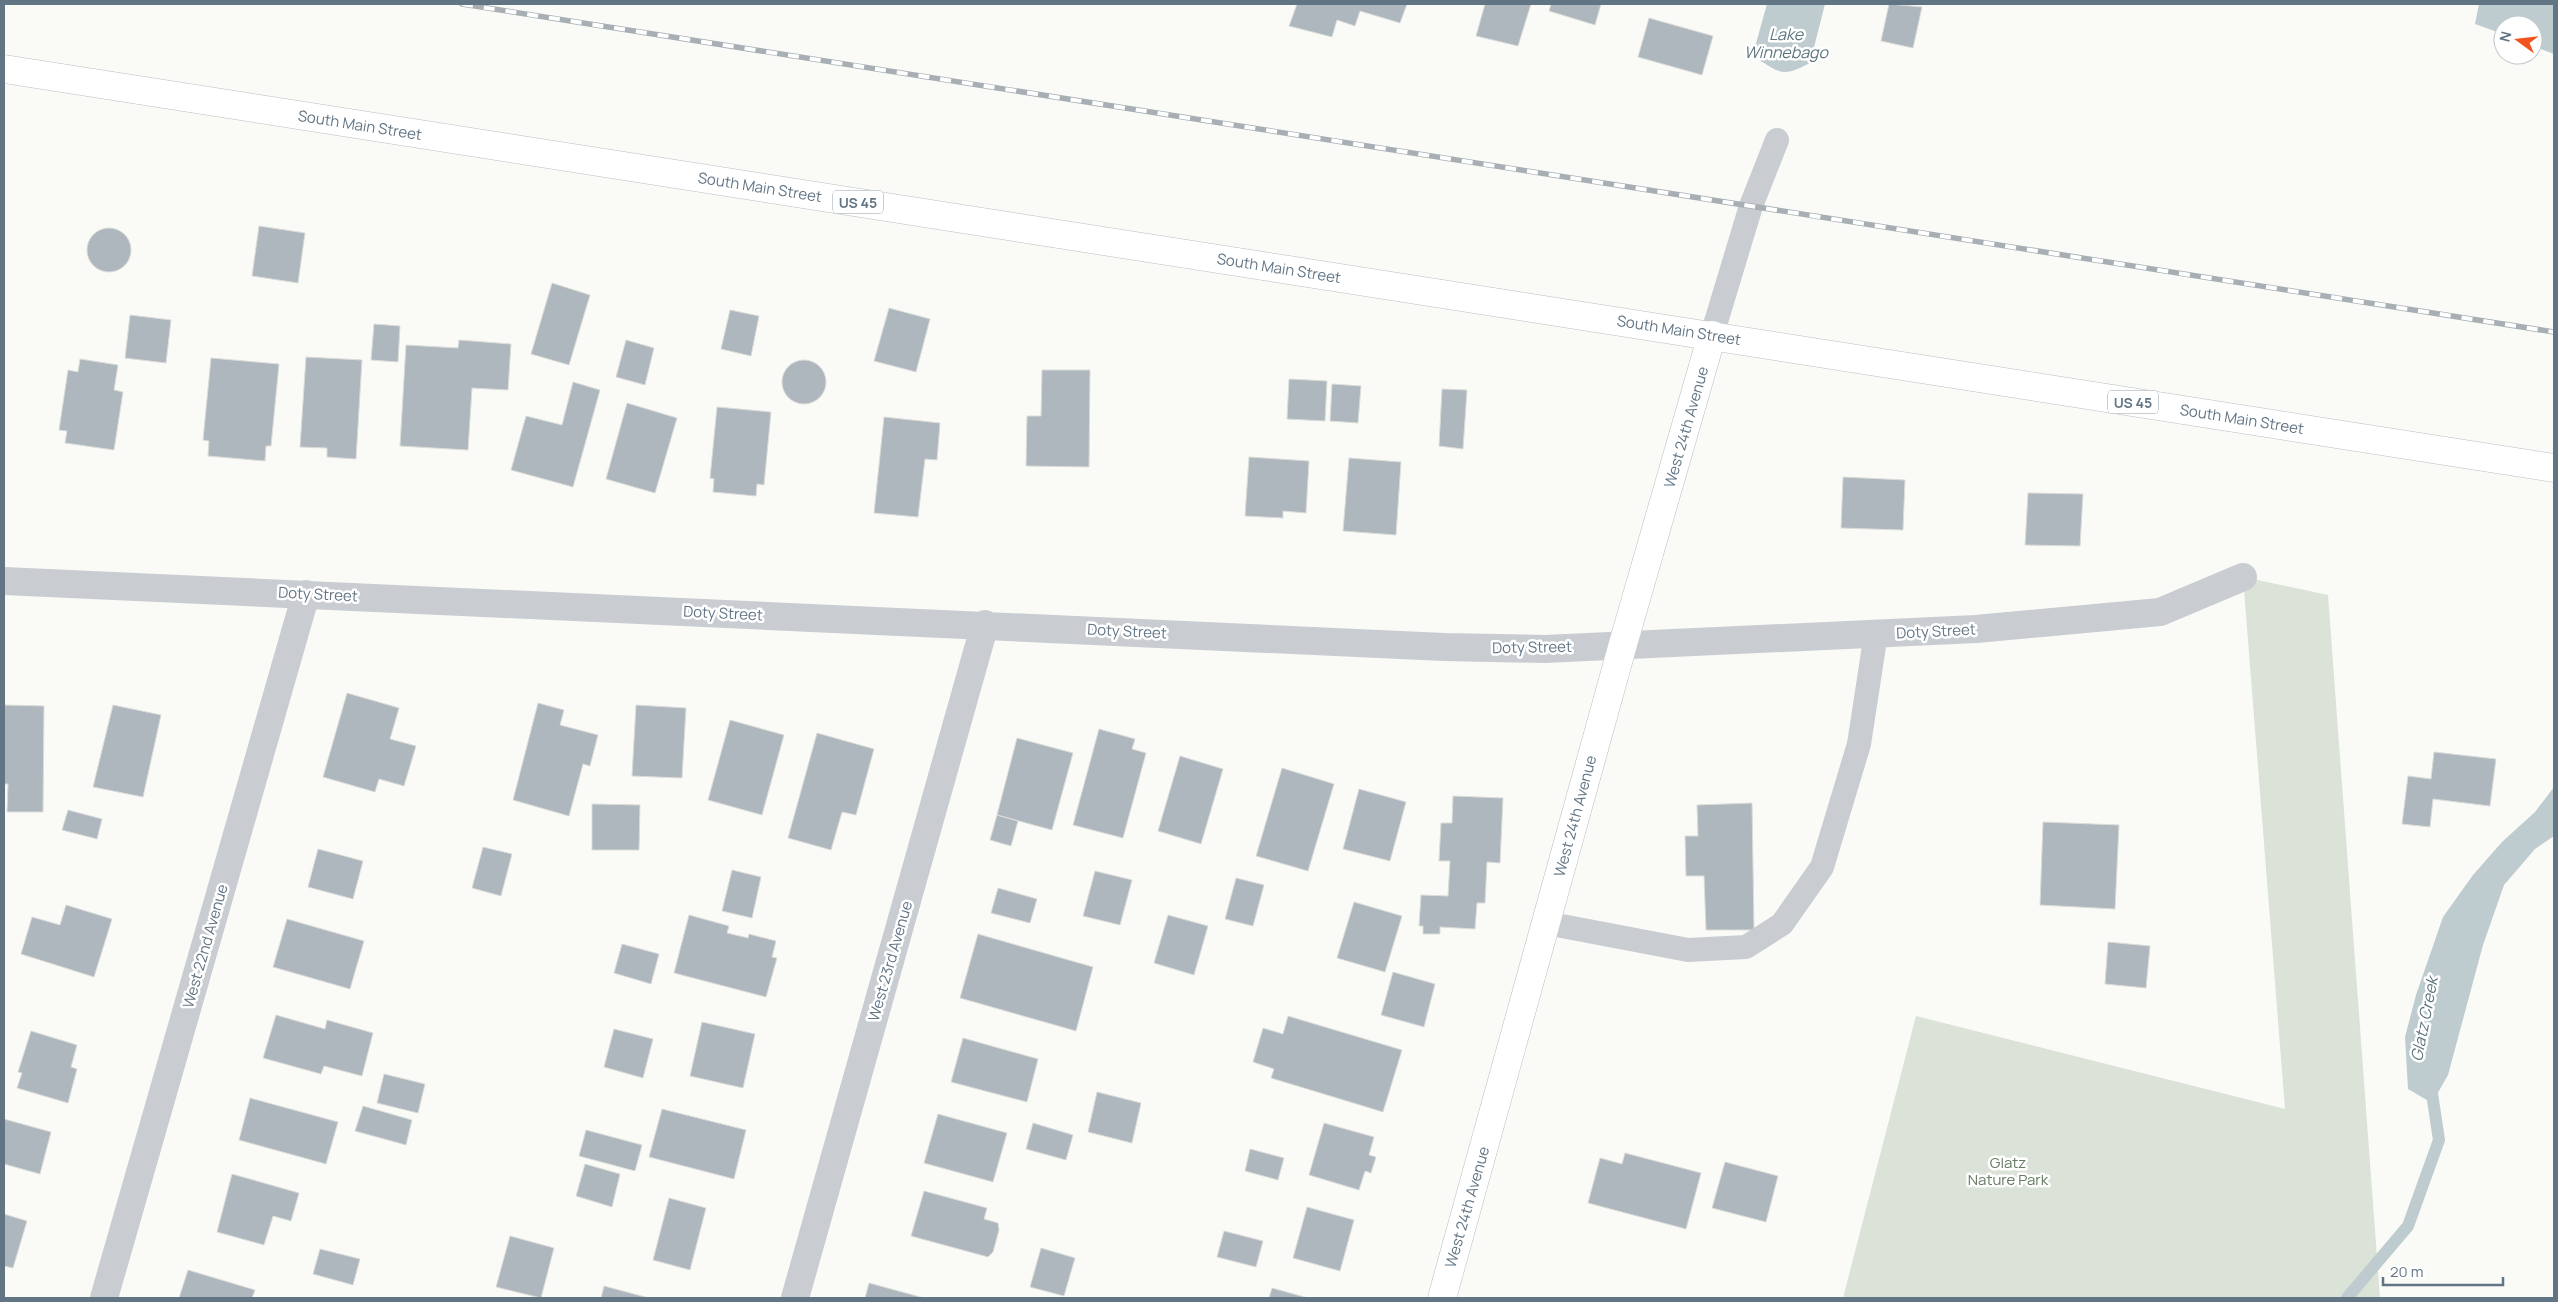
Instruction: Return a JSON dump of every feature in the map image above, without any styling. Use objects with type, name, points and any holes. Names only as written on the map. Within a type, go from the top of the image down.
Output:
[{"type":"main road","name":"South Main Street","points":[[4,69],[2554,468]]},
{"type":"main road","name":"West 24th Avenue","points":[[1442,1298],[1623,644],[1712,336]]},
{"type":"street","name":"Doty Street","points":[[4,581],[985,624],[1444,647],[1545,649],[1976,629],[2160,612],[2243,578]]},
{"type":"street","name":"West 22nd Avenue","points":[[104,1298],[306,594]]},
{"type":"street","name":"West 23rd Avenue","points":[[794,1298],[985,624]]},
{"type":"lane","points":[[1712,336],[1752,206],[1777,140]]},
{"type":"lane","points":[[1546,923],[1688,950],[1746,947],[1782,924],[1822,867],[1859,744],[1876,633]]},
{"type":"green space","name":"Glatz Nature Park","points":[[2243,577],[2328,595],[2380,1298],[1843,1298],[1916,1016],[2285,1109]]},
{"type":"water","name":"Lake Winnebago","points":[[1767,4],[1825,4],[1810,63],[1788,72],[1783,72],[1758,59],[1755,47]]},
{"type":"water","points":[[2479,4],[2554,4],[2554,54],[2543,50],[2543,15],[2493,15],[2493,30],[2475,24]]},
{"type":"water","points":[[2554,787],[2554,836],[2535,849],[2504,885],[2483,945],[2448,1075],[2432,1103],[2408,1089],[2405,1037],[2416,995],[2443,917],[2473,875],[2502,842],[2535,812]]},
{"type":"building","points":[[1297,4],[1407,4],[1400,23],[1360,11],[1355,26],[1337,20],[1332,37],[1289,26]]},
{"type":"building","points":[[1485,4],[1531,4],[1518,46],[1476,36]]},
{"type":"building","points":[[1551,4],[1601,4],[1595,25],[1549,11]]},
{"type":"building","points":[[1889,4],[1922,7],[1913,48],[1881,41]]},
{"type":"building","points":[[1649,18],[1713,36],[1702,75],[1638,57]]},
{"type":"building","points":[[259,226],[305,233],[298,283],[252,276]]},
{"type":"building","points":[[109,228],[121,232],[127,238],[131,250],[127,262],[121,268],[109,272],[97,268],[91,262],[87,250],[91,238],[97,232]]},
{"type":"building","points":[[552,283],[590,295],[569,365],[531,354]]},
{"type":"building","points":[[889,308],[930,319],[916,372],[874,361]]},
{"type":"building","points":[[730,310],[759,316],[751,356],[721,349]]},
{"type":"building","points":[[130,315],[171,320],[166,363],[125,358]]},
{"type":"building","points":[[374,324],[400,326],[398,362],[371,360]]},
{"type":"building","points":[[459,340],[511,344],[508,390],[472,388],[468,450],[400,446],[406,345],[458,348]]},
{"type":"building","points":[[626,340],[654,348],[645,385],[616,377]]},
{"type":"building","points":[[306,357],[362,360],[356,459],[327,457],[327,448],[300,447]]},
{"type":"building","points":[[211,358],[279,364],[271,446],[266,446],[265,461],[208,456],[209,441],[203,440]]},
{"type":"building","points":[[80,359],[118,365],[114,390],[123,392],[114,450],[65,443],[67,431],[59,430],[68,370],[78,372]]},
{"type":"building","points":[[800,360],[808,360],[820,366],[826,382],[820,398],[808,404],[800,404],[788,398],[782,386],[782,378],[788,366]]},
{"type":"building","points":[[1042,370],[1090,370],[1089,467],[1026,466],[1027,416],[1041,416]]},
{"type":"building","points":[[1289,379],[1327,381],[1325,421],[1287,419]]},
{"type":"building","points":[[573,382],[600,390],[573,487],[511,470],[526,416],[562,425]]},
{"type":"building","points":[[1332,384],[1361,386],[1358,423],[1330,421]]},
{"type":"building","points":[[1442,389],[1467,390],[1463,449],[1439,446]]},
{"type":"building","points":[[627,403],[677,418],[655,493],[606,479]]},
{"type":"building","points":[[717,407],[771,412],[764,485],[757,484],[756,496],[713,492],[714,479],[710,478]]},
{"type":"building","points":[[884,417],[940,423],[937,460],[925,459],[918,517],[874,513]]},
{"type":"building","points":[[1249,457],[1309,461],[1306,513],[1283,511],[1283,518],[1245,516]]},
{"type":"building","points":[[1349,458],[1401,462],[1396,535],[1343,531]]},
{"type":"building","points":[[1843,477],[1905,480],[1903,530],[1841,528]]},
{"type":"building","points":[[2028,493],[2083,494],[2080,546],[2025,545]]},
{"type":"building","points":[[347,693],[399,708],[390,739],[416,746],[404,786],[379,779],[375,792],[323,777]]},
{"type":"building","points":[[538,703],[564,710],[560,725],[598,735],[590,766],[583,764],[569,816],[513,800]]},
{"type":"building","points":[[4,705],[44,706],[43,812],[7,812],[8,784],[4,784]]},
{"type":"building","points":[[113,705],[161,715],[143,797],[93,787]]},
{"type":"building","points":[[636,705],[686,708],[682,778],[632,776]]},
{"type":"building","points":[[730,720],[784,735],[762,815],[708,800]]},
{"type":"building","points":[[1099,729],[1135,739],[1132,749],[1146,753],[1123,838],[1073,825]]},
{"type":"building","points":[[817,733],[874,749],[856,815],[842,812],[831,850],[788,838]]},
{"type":"building","points":[[1017,738],[1073,753],[1052,830],[997,815]]},
{"type":"building","points":[[2434,752],[2496,759],[2490,806],[2433,799],[2430,827],[2402,824],[2408,776],[2431,779]]},
{"type":"building","points":[[1180,756],[1223,769],[1201,844],[1158,831]]},
{"type":"building","points":[[1282,768],[1334,784],[1308,871],[1256,856]]},
{"type":"building","points":[[1359,789],[1406,802],[1390,861],[1343,849]]},
{"type":"building","points":[[1453,796],[1503,798],[1500,863],[1487,862],[1485,903],[1477,903],[1475,929],[1440,927],[1440,934],[1423,934],[1423,926],[1419,926],[1421,895],[1448,896],[1450,861],[1439,861],[1441,823],[1452,823]]},
{"type":"building","points":[[1752,803],[1754,930],[1706,930],[1704,876],[1686,876],[1685,836],[1698,836],[1697,805]]},
{"type":"building","points":[[592,804],[640,805],[639,850],[592,850]]},
{"type":"building","points":[[68,810],[102,819],[97,839],[62,830]]},
{"type":"building","points":[[997,815],[1018,821],[1011,846],[990,840]]},
{"type":"building","points":[[2043,822],[2119,825],[2115,909],[2040,905]]},
{"type":"building","points":[[483,847],[512,854],[501,896],[472,888]]},
{"type":"building","points":[[318,849],[363,861],[353,899],[308,887]]},
{"type":"building","points":[[732,870],[761,877],[752,918],[722,911]]},
{"type":"building","points":[[1095,871],[1132,880],[1120,925],[1083,916]]},
{"type":"building","points":[[1236,878],[1264,885],[1253,926],[1225,919]]},
{"type":"building","points":[[998,888],[1037,899],[1030,923],[991,913]]},
{"type":"building","points":[[1354,902],[1402,916],[1385,972],[1337,958]]},
{"type":"building","points":[[66,905],[112,919],[94,977],[21,954],[32,917],[60,925]]},
{"type":"building","points":[[689,915],[729,926],[727,933],[748,938],[749,934],[776,941],[772,957],[777,958],[766,997],[674,973]]},
{"type":"building","points":[[1168,915],[1208,926],[1194,975],[1154,963]]},
{"type":"building","points":[[287,919],[364,941],[350,989],[273,967]]},
{"type":"building","points":[[978,934],[1093,967],[1076,1031],[960,998]]},
{"type":"building","points":[[2108,942],[2150,946],[2146,988],[2105,984]]},
{"type":"building","points":[[622,944],[659,954],[651,984],[614,973]]},
{"type":"building","points":[[1393,972],[1435,984],[1424,1027],[1381,1015]]},
{"type":"building","points":[[276,1015],[325,1029],[327,1020],[373,1033],[362,1076],[324,1066],[321,1074],[263,1058]]},
{"type":"building","points":[[1288,1016],[1402,1050],[1383,1112],[1271,1078],[1274,1069],[1253,1062],[1263,1028],[1283,1034]]},
{"type":"building","points":[[702,1022],[755,1034],[743,1088],[690,1076]]},
{"type":"building","points":[[614,1029],[653,1039],[643,1078],[604,1067]]},
{"type":"building","points":[[31,1031],[77,1045],[71,1067],[77,1069],[68,1103],[17,1088],[22,1073],[18,1072]]},
{"type":"building","points":[[963,1038],[1038,1059],[1027,1102],[951,1082]]},
{"type":"building","points":[[384,1074],[425,1084],[418,1113],[377,1103]]},
{"type":"building","points":[[1097,1092],[1141,1103],[1132,1143],[1088,1132]]},
{"type":"building","points":[[250,1098],[338,1122],[326,1164],[239,1140]]},
{"type":"building","points":[[363,1106],[412,1120],[406,1145],[355,1131]]},
{"type":"building","points":[[662,1109],[746,1130],[734,1179],[649,1157]]},
{"type":"building","points":[[938,1114],[1007,1133],[993,1182],[924,1163]]},
{"type":"building","points":[[4,1119],[51,1132],[40,1174],[4,1164]]},
{"type":"building","points":[[1033,1123],[1073,1135],[1066,1160],[1026,1149]]},
{"type":"building","points":[[1324,1123],[1374,1137],[1369,1155],[1376,1157],[1371,1173],[1365,1171],[1359,1190],[1309,1175]]},
{"type":"building","points":[[586,1130],[642,1145],[635,1171],[579,1156]]},
{"type":"building","points":[[1250,1149],[1284,1158],[1278,1180],[1245,1171]]},
{"type":"building","points":[[1625,1153],[1701,1173],[1686,1229],[1588,1203],[1600,1158],[1622,1164]]},
{"type":"building","points":[[1725,1162],[1778,1176],[1766,1222],[1712,1208]]},
{"type":"building","points":[[585,1164],[620,1174],[612,1207],[576,1196]]},
{"type":"building","points":[[232,1174],[299,1193],[291,1221],[273,1216],[264,1245],[217,1232]]},
{"type":"building","points":[[924,1191],[987,1208],[984,1219],[998,1223],[999,1230],[993,1252],[988,1257],[911,1236]]},
{"type":"building","points":[[669,1198],[706,1208],[690,1270],[653,1260]]},
{"type":"building","points":[[1307,1207],[1354,1220],[1340,1271],[1293,1258]]},
{"type":"building","points":[[4,1214],[27,1221],[13,1268],[4,1266]]},
{"type":"building","points":[[1224,1231],[1263,1241],[1256,1267],[1217,1257]]},
{"type":"building","points":[[510,1236],[554,1248],[541,1298],[496,1287]]},
{"type":"building","points":[[1041,1248],[1075,1258],[1064,1296],[1030,1287]]},
{"type":"building","points":[[320,1249],[360,1259],[353,1285],[313,1274]]},
{"type":"building","points":[[188,1270],[255,1290],[252,1298],[179,1298]]},
{"type":"building","points":[[869,1283],[924,1298],[865,1298]]},
{"type":"building","points":[[604,1286],[649,1298],[601,1298]]},
{"type":"building","points":[[1272,1288],[1308,1298],[1269,1298]]},
{"type":"waterway","name":"Glatz Creek","points":[[2347,1298],[2408,1226],[2439,1140],[2431,1087]]},
{"type":"railway","points":[[462,4],[2554,332]]}]
